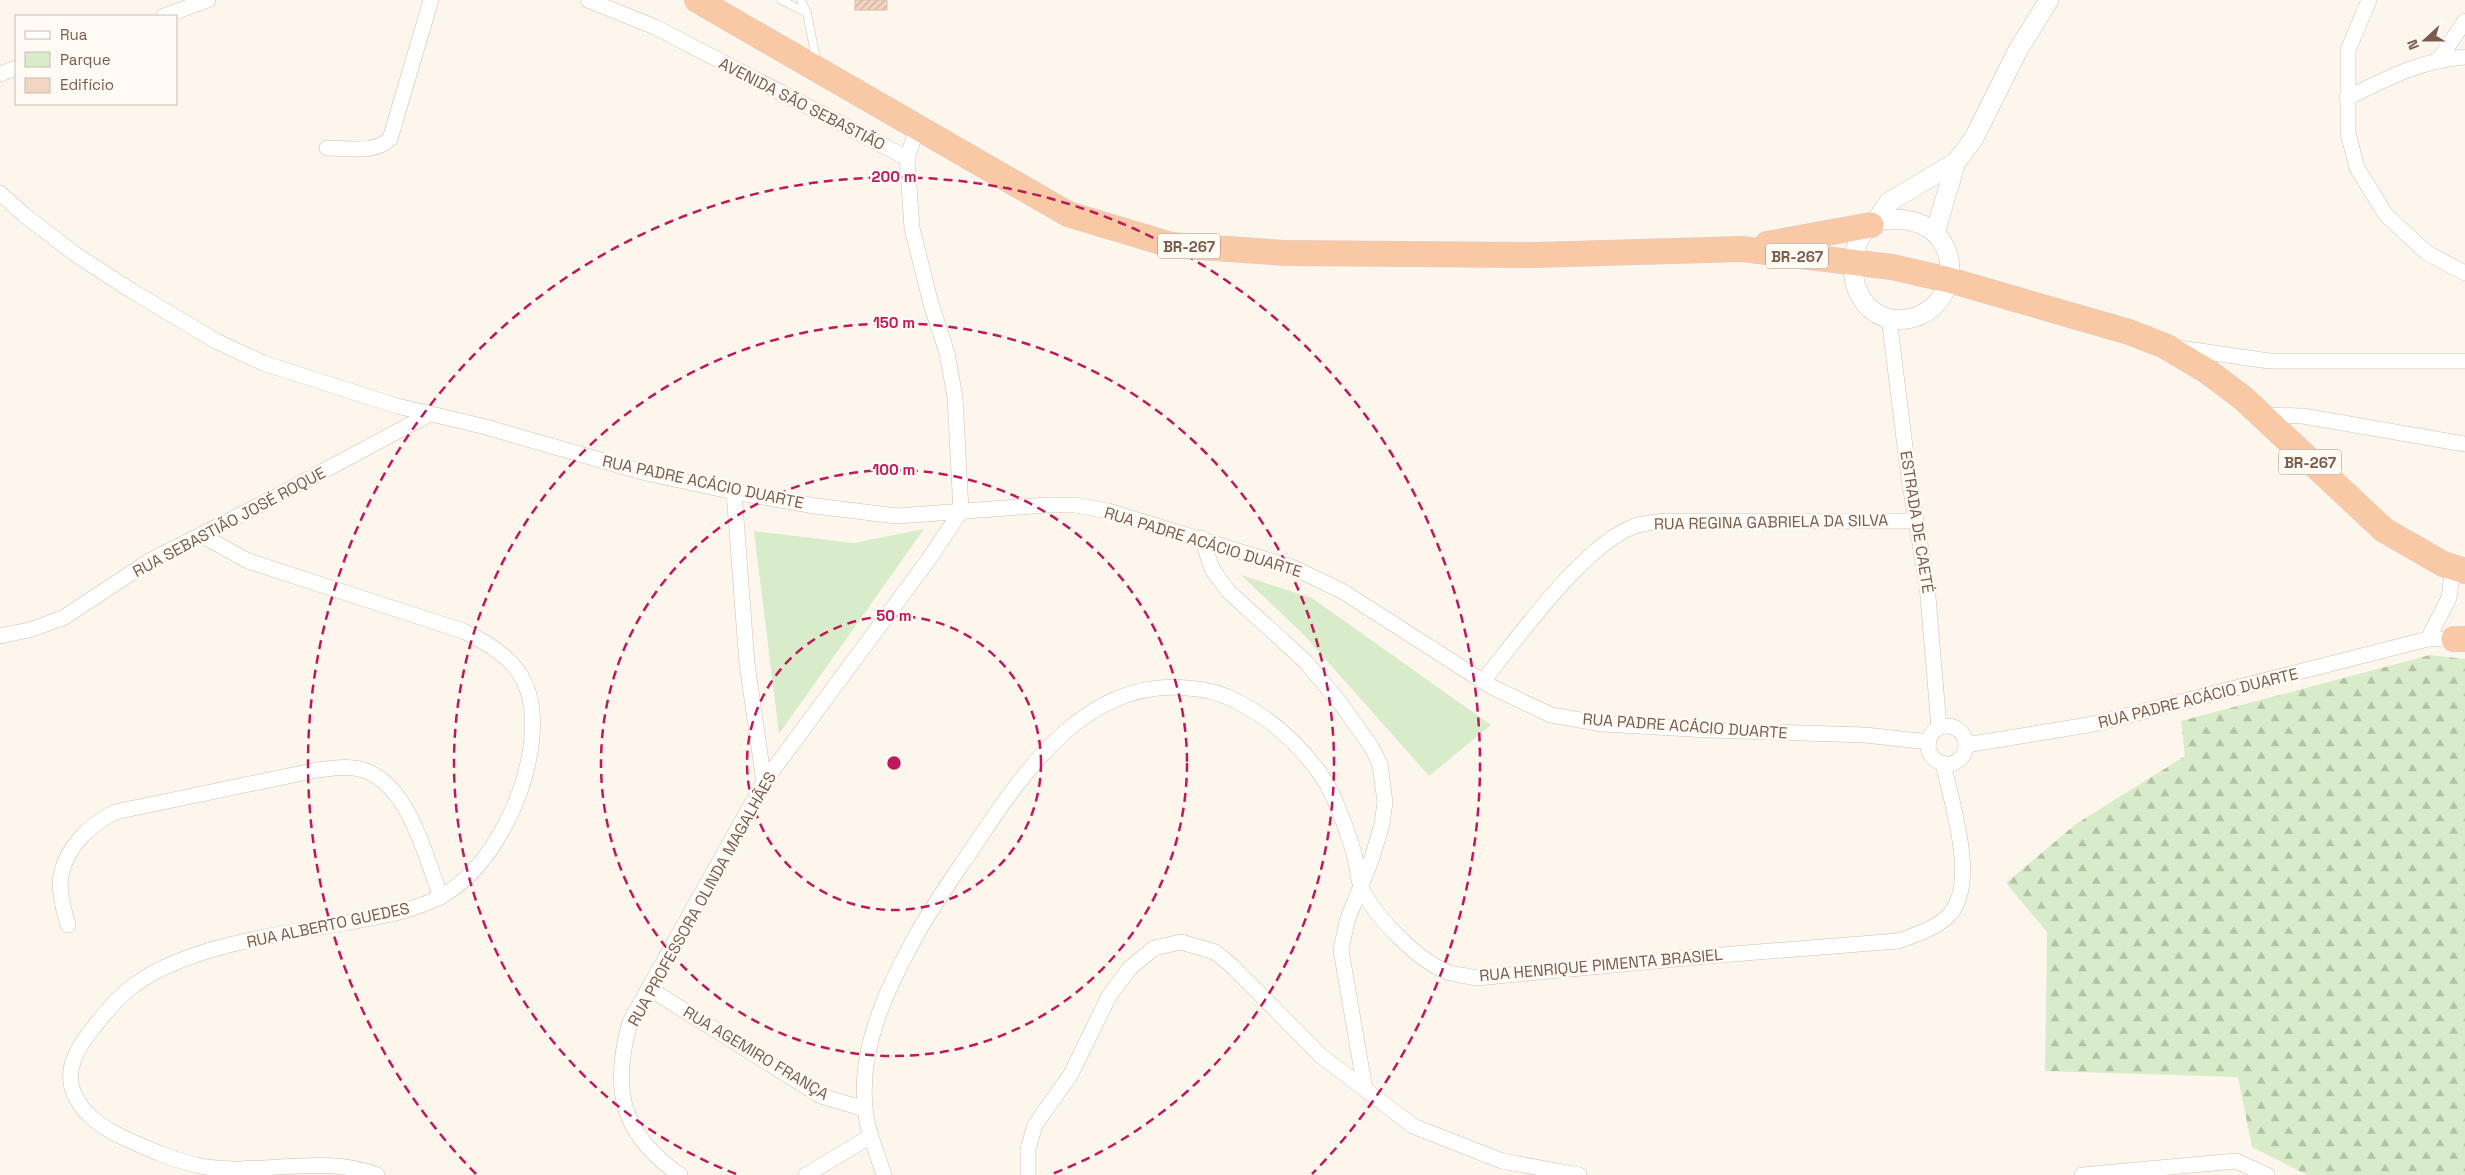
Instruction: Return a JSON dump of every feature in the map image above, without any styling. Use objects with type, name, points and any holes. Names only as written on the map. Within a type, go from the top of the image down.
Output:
[{"type":"highway","name":"BR-267","points":[[707,2],[917,129],[1068,214],[1171,244],[1285,253],[1535,255],[1742,249],[1892,267],[1949,280],[2130,332],[2165,346],[2207,371],[2243,398],[2384,530],[2443,564],[2461,570]]},
{"type":"highway","points":[[1742,249],[1873,223]]},
{"type":"street","points":[[167,15],[208,0]]},
{"type":"street","points":[[327,148],[373,149],[390,138],[431,0]]},
{"type":"street","name":"AVENIDA SÃO SEBASTIÃO","points":[[588,0],[655,27],[907,158]]},
{"type":"street","points":[[1935,233],[1956,162],[1974,138],[2018,50],[2049,0]]},
{"type":"street","points":[[2369,0],[2348,50],[2348,133],[2357,168],[2386,215],[2427,253],[2465,273]]},
{"type":"street","points":[[2439,59],[2465,21]]},
{"type":"street","points":[[2347,98],[2404,70],[2439,59],[2465,56]]},
{"type":"street","points":[[0,74],[15,68]]},
{"type":"street","points":[[917,129],[907,158],[912,228],[931,304],[947,353],[955,397],[962,512]]},
{"type":"street","points":[[1873,223],[1897,219],[1912,220],[1924,225],[1935,233],[1948,255],[1949,280],[1940,300],[1922,314],[1901,319],[1890,318],[1876,312],[1860,297],[1852,276],[1852,261],[1861,235],[1889,202],[1956,162]]},
{"type":"street","name":"RUA PADRE ACÁCIO DUARTE","points":[[0,194],[75,254],[132,291],[216,341],[263,363],[337,388],[430,414],[482,426],[642,472],[734,492],[897,516],[1047,505],[1075,505],[1108,511],[1202,538],[1294,568],[1342,591],[1483,682],[1551,715],[1603,724],[1708,730],[1865,735],[1929,742]]},
{"type":"street","name":"ESTRADA DE CAETÉ","points":[[1890,318],[1909,478],[1927,585],[1939,727]]},
{"type":"street","points":[[2165,346],[2269,361],[2465,361]]},
{"type":"street","name":"RUA SEBASTIÃO JOSÉ ROQUE","points":[[0,636],[28,630],[63,618],[151,560],[430,414]]},
{"type":"street","points":[[2260,415],[2303,416],[2465,444]]},
{"type":"street","points":[[734,492],[747,664],[764,782]]},
{"type":"street","name":"RUA PROFESSORA OLINDA MAGALHÃES","points":[[680,1175],[648,1150],[636,1134],[625,1110],[621,1070],[624,1044],[630,1022],[764,782],[962,512]]},
{"type":"street","name":"RUA REGINA GABRIELA DA SILVA","points":[[1483,682],[1566,581],[1589,557],[1614,537],[1635,526],[1665,521],[1916,520]]},
{"type":"street","name":"RUA ALBERTO GUEDES","points":[[201,535],[248,561],[462,630],[490,643],[506,655],[518,670],[528,692],[533,719],[531,744],[515,803],[502,831],[484,858],[459,884],[441,896],[416,907],[388,915],[247,942],[187,958],[169,965],[128,990],[84,1040],[72,1063],[71,1084],[84,1111],[97,1123],[120,1136],[178,1160],[207,1168],[356,1168],[377,1175]]},
{"type":"street","points":[[1202,538],[1212,569],[1228,591],[1306,662],[1341,704],[1372,748],[1380,764],[1384,781],[1385,802],[1382,824],[1347,921],[1341,950],[1365,1089]]},
{"type":"street","points":[[2428,639],[2461,570]]},
{"type":"street","name":"RUA PADRE ACÁCIO DUARTE","points":[[1966,745],[2094,724],[2428,639],[2461,637]]},
{"type":"street","name":"RUA HENRIQUE PIMENTA BRASIEL","points":[[884,1175],[871,1136],[865,1109],[865,1071],[881,1007],[902,960],[929,912],[1030,766],[1076,722],[1088,713],[1119,699],[1160,686],[1207,690],[1225,694],[1272,722],[1296,742],[1327,785],[1356,860],[1360,887],[1382,922],[1433,965],[1450,973],[1477,978],[1717,955],[1898,941],[1919,933],[1949,915],[1960,899],[1963,862],[1943,763]]},
{"type":"street","points":[[1946,726],[1958,729],[1962,733],[1966,745],[1965,751],[1959,760],[1943,763],[1930,753],[1929,742],[1934,731],[1939,727],[1946,726]]},
{"type":"street","points":[[68,925],[61,892],[61,876],[80,837],[97,822],[115,812],[317,770],[346,767],[366,770],[397,792],[441,896]]},
{"type":"street","points":[[1028,1175],[1028,1149],[1035,1125],[1071,1074],[1109,996],[1130,968],[1154,948],[1181,942],[1215,952],[1253,984],[1320,1055],[1413,1126],[1502,1161],[1579,1175]]},
{"type":"street","name":"RUA AGEMIRO FRANÇA","points":[[650,989],[821,1096],[865,1109]]},
{"type":"street","points":[[806,1175],[871,1136]]},
{"type":"street","points":[[2082,1175],[2236,1161],[2267,1175]]},
{"type":"lane","points":[[780,0],[807,13]]},
{"type":"lane","points":[[801,0],[807,13],[818,68]]},
{"type":"green space","points":[[924,529],[779,734],[754,531],[854,543]]},
{"type":"green space","points":[[1241,575],[1312,598],[1491,725],[1429,776],[1304,635]]},
{"type":"green space","points":[[2430,655],[2465,659],[2465,1175],[2307,1175],[2252,1147],[2238,1077],[2045,1071],[2047,932],[2006,883],[2076,824],[2185,756],[2181,721]]},
{"type":"building","points":[[855,0],[887,0],[887,10],[855,10]]}]
